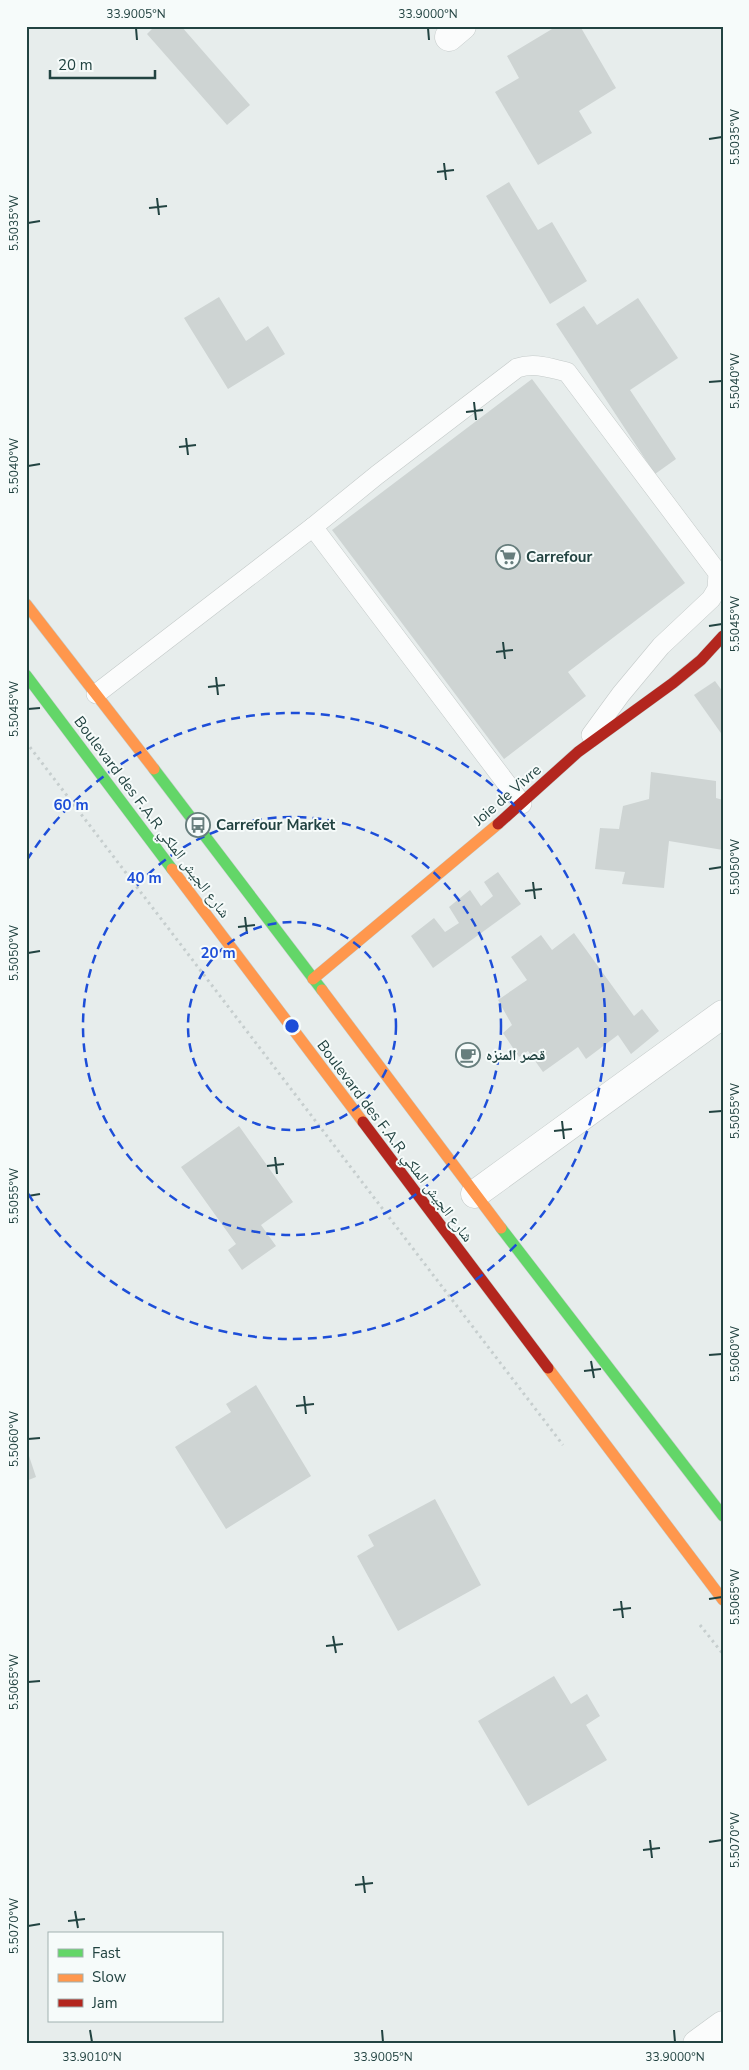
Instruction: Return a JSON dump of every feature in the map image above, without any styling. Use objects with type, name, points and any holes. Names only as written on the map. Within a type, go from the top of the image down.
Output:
[{"type":"main road","name":"Boulevard des F.A.R شارع الجيش الملكي","points":[[26,604],[198,825],[475,1194],[723,1516]]},
{"type":"main road","name":"Joie de Vivre","points":[[313,979],[522,804],[578,752],[673,684],[702,660],[723,636]]},
{"type":"main road","name":"Boulevard des F.A.R شارع الجيش الملكي","points":[[26,675],[723,1600]]},
{"type":"street","points":[[475,1194],[723,1014]]},
{"type":"street","points":[[697,2044],[723,2025]]},
{"type":"lane","points":[[96,694],[517,368],[538,364],[567,372],[718,573],[717,589],[711,599],[661,646],[621,694],[578,752]]},
{"type":"lane","points":[[313,527],[522,804]]},
{"type":"path","points":[[26,742],[565,1448]]},
{"type":"path","points":[[698,1623],[723,1654]]},
{"type":"building","points":[[155,26],[181,26],[250,105],[227,125],[147,34]]},
{"type":"building","points":[[557,26],[580,26],[616,88],[579,111],[592,133],[538,165],[495,92],[519,78],[507,56]]},
{"type":"building","points":[[509,182],[538,230],[552,222],[587,281],[550,304],[486,196]]},
{"type":"building","points":[[219,297],[246,341],[268,326],[285,354],[228,389],[184,318]]},
{"type":"building","points":[[638,298],[678,358],[630,390],[676,459],[655,474],[556,324],[584,306],[597,325]]},
{"type":"building","name":"Carrefour","points":[[532,379],[685,583],[568,672],[586,696],[504,759],[332,530]]},
{"type":"building","points":[[715,681],[723,692],[723,736],[694,695]]},
{"type":"building","points":[[651,772],[716,781],[716,798],[723,800],[723,850],[669,841],[664,888],[622,884],[625,872],[595,869],[600,828],[619,829],[623,806],[649,799]]},
{"type":"building","points":[[498,872],[521,904],[433,968],[411,936],[434,918],[445,932],[459,923],[449,907],[470,890],[481,906],[493,896],[484,882]]},
{"type":"building","points":[[574,933],[634,1016],[642,1009],[659,1031],[631,1054],[618,1035],[586,1059],[578,1047],[543,1072],[528,1051],[519,1057],[503,1033],[512,1025],[498,1000],[527,980],[511,957],[541,935],[552,950]]},
{"type":"building","points":[[239,1126],[293,1202],[261,1225],[276,1246],[242,1270],[228,1250],[236,1244],[181,1167]]},
{"type":"building","points":[[256,1385],[311,1476],[226,1529],[175,1447],[231,1412],[226,1404]]},
{"type":"building","points":[[26,1447],[36,1477],[26,1481]]},
{"type":"building","points":[[435,1499],[481,1585],[398,1631],[357,1556],[374,1546],[368,1535]]},
{"type":"building","points":[[554,1676],[571,1704],[587,1694],[600,1716],[586,1725],[607,1760],[528,1806],[478,1721]]},
{"type":"traffic: fast","points":[[26,675],[172,869]]},
{"type":"traffic: fast","points":[[154,769],[322,990]]},
{"type":"traffic: fast","points":[[501,1228],[723,1516]]},
{"type":"traffic: slow","points":[[26,604],[154,769]]},
{"type":"traffic: slow","points":[[313,979],[498,824]]},
{"type":"traffic: slow","points":[[172,869],[363,1122]]},
{"type":"traffic: slow","points":[[322,990],[501,1228]]},
{"type":"traffic: slow","points":[[548,1368],[723,1600]]},
{"type":"traffic: jam","points":[[498,824],[578,752],[673,683],[701,660],[723,636]]},
{"type":"traffic: jam","points":[[363,1122],[548,1368]]},
{"type":"place","name":"Carrefour","points":[[508,557]]},
{"type":"place","name":"Carrefour Market","points":[[198,825]]},
{"type":"place","name":"قصر المنزه","points":[[468,1055]]}]
